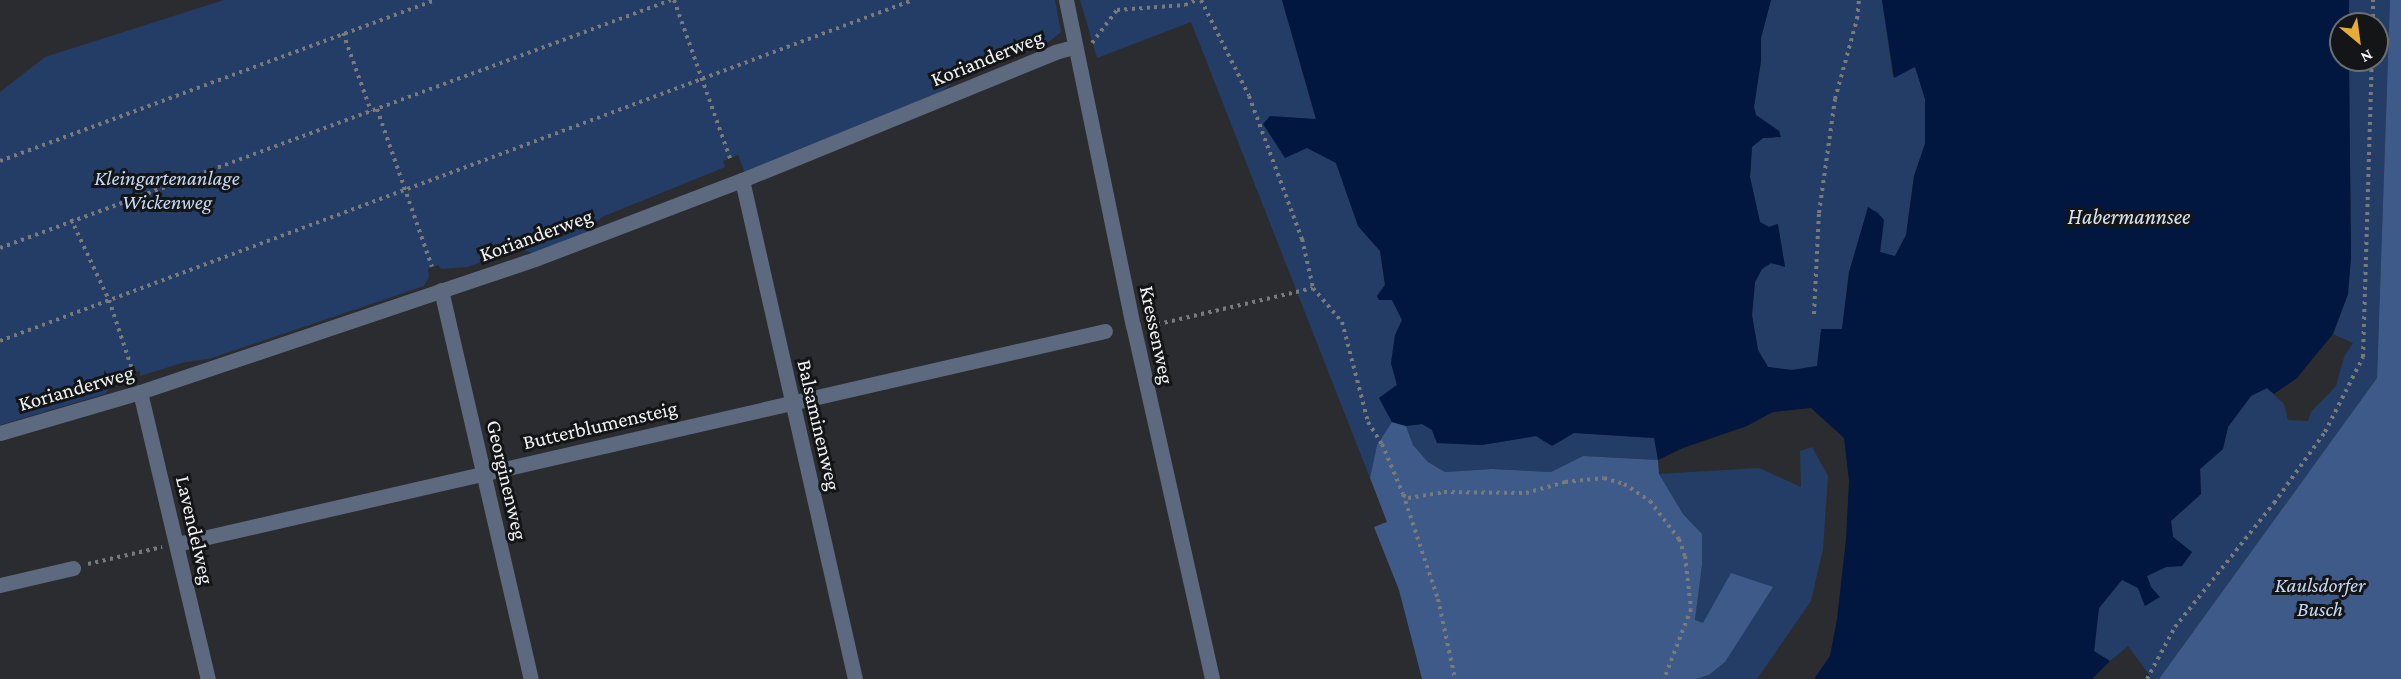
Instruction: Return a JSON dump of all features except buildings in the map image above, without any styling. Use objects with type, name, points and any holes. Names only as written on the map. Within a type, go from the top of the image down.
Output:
[{"type":"street","name":"Kressenweg","points":[[1066,0],[1134,330],[1212,679]]},
{"type":"street","name":"Korianderweg","points":[[0,433],[140,392],[535,259],[742,180],[1055,52],[1074,47]]},
{"type":"street","name":"Balsaminenweg","points":[[742,180],[855,679]]},
{"type":"street","name":"Georginenweg","points":[[441,290],[531,679]]},
{"type":"street","name":"Butterblumensteig","points":[[177,544],[1105,331]]},
{"type":"street","name":"Lavendelweg","points":[[140,392],[208,679]]},
{"type":"street","points":[[0,585],[73,568]]},
{"type":"path","points":[[0,160],[435,0]]},
{"type":"path","points":[[0,248],[71,219],[673,0],[730,158]]},
{"type":"path","points":[[0,341],[913,0]]},
{"type":"path","points":[[1074,47],[1088,48],[1117,10],[1185,5],[1199,0],[1249,96],[1302,239],[1313,288],[1342,322],[1368,422],[1382,444],[1402,494],[1438,599],[1455,679]]},
{"type":"path","points":[[1814,314],[1819,213],[1835,99],[1857,20],[1859,0]]},
{"type":"path","points":[[343,33],[371,111]]},
{"type":"path","points":[[2147,679],[2175,627],[2274,503],[2325,432],[2363,357],[2372,72]]},
{"type":"path","points":[[377,109],[432,267]]},
{"type":"path","points":[[71,219],[109,300],[133,372]]},
{"type":"path","points":[[1134,330],[1313,288]]},
{"type":"path","points":[[1402,494],[1408,498],[1444,492],[1526,492],[1564,482],[1604,478],[1624,484],[1650,501],[1679,539],[1685,556],[1691,609],[1664,679]]},
{"type":"path","points":[[73,568],[177,544]]},
{"type":"green space","name":"Kleingartenanlage Wickenweg","points":[[224,0],[1055,0],[1061,32],[1046,44],[956,80],[942,91],[745,173],[738,155],[723,161],[725,167],[602,217],[583,235],[532,253],[521,249],[467,267],[441,269],[438,265],[428,269],[429,277],[424,286],[209,359],[185,362],[140,376],[140,371],[133,372],[126,375],[126,382],[111,387],[105,394],[0,425],[0,92],[45,57]]},
{"type":"green space","points":[[1080,0],[1282,0],[1316,120],[1284,117],[1307,148],[1336,163],[1358,226],[1380,251],[1385,285],[1377,296],[1379,300],[1392,300],[1402,320],[1395,335],[1391,363],[1397,385],[1379,398],[1392,422],[1377,445],[1370,478],[1191,22],[1097,58]]},
{"type":"green space","points":[[1771,0],[1882,0],[1893,77],[1915,66],[1925,99],[1925,144],[1914,176],[1906,235],[1895,257],[1880,252],[1884,220],[1849,272],[1842,329],[1822,329],[1817,366],[1792,370],[1768,367],[1758,350],[1752,315],[1755,282],[1762,269],[1771,263],[1785,266],[1777,224],[1769,227],[1760,222],[1750,177],[1752,147],[1763,138],[1774,138],[1779,131],[1756,115],[1754,107],[1761,61],[1761,38]]},
{"type":"green space","points":[[2349,0],[2390,0],[2389,29],[2389,12],[2349,12]]},
{"type":"green space","name":"Kaulsdorfer Busch","points":[[2390,0],[2401,0],[2401,679],[2159,679],[2377,378]]},
{"type":"green space","points":[[2349,72],[2388,72],[2377,378],[2159,679],[2147,679],[2150,676],[2128,646],[2110,661],[2094,652],[2099,608],[2122,580],[2138,588],[2145,606],[2151,587],[2147,576],[2166,567],[2182,566],[2192,552],[2173,537],[2171,521],[2201,494],[2200,469],[2223,449],[2228,427],[2251,396],[2267,388],[2284,404],[2288,420],[2308,421],[2311,412],[2336,386],[2344,357],[2353,343],[2333,334],[2348,294],[2351,257]]},
{"type":"green space","points":[[1392,422],[1406,426],[1413,445],[1428,462],[1445,472],[1492,469],[1551,472],[1583,456],[1658,460],[1659,474],[1683,514],[1702,534],[1702,565],[1695,620],[1703,623],[1731,573],[1773,587],[1725,662],[1709,675],[1696,679],[1422,679],[1399,590],[1374,527],[1387,522],[1370,478],[1377,445]]},
{"type":"green space","points":[[1422,424],[1432,430],[1437,443],[1482,445],[1536,436],[1552,446],[1574,433],[1655,438],[1658,460],[1583,456],[1551,472],[1492,469],[1445,472],[1428,462],[1413,445],[1406,426]]},
{"type":"green space","points":[[1812,447],[1828,476],[1823,549],[1811,601],[1757,679],[1696,679],[1709,675],[1725,662],[1745,628],[1702,623],[1695,620],[1702,565],[1702,534],[1683,514],[1659,474],[1759,468],[1801,487],[1800,451]]},
{"type":"water","name":"Habermannsee","points":[[1282,0],[1771,0],[1761,38],[1761,61],[1754,107],[1756,115],[1779,131],[1781,137],[1763,138],[1752,147],[1750,177],[1760,222],[1769,227],[1778,224],[1785,267],[1771,263],[1762,269],[1755,282],[1752,315],[1758,350],[1768,367],[1792,370],[1817,366],[1821,329],[1842,329],[1849,272],[1868,207],[1884,220],[1880,252],[1895,256],[1906,235],[1914,176],[1925,144],[1925,99],[1915,67],[1894,78],[1882,0],[2349,0],[2349,12],[2329,12],[2329,72],[2349,72],[2351,257],[2348,294],[2333,334],[2297,378],[2274,394],[2267,388],[2251,396],[2228,427],[2223,449],[2200,469],[2201,494],[2171,521],[2173,537],[2192,552],[2182,566],[2166,567],[2147,576],[2151,587],[2160,597],[2145,606],[2138,588],[2122,580],[2099,608],[2094,651],[2110,661],[2092,679],[1814,679],[1830,656],[1837,619],[1846,539],[1849,481],[1844,438],[1811,408],[1773,412],[1747,426],[1683,448],[1658,460],[1654,438],[1574,433],[1552,446],[1536,436],[1482,445],[1437,443],[1432,430],[1422,424],[1406,426],[1392,422],[1379,398],[1397,385],[1391,363],[1395,335],[1402,320],[1392,300],[1379,300],[1377,296],[1385,285],[1380,251],[1358,226],[1336,163],[1307,148],[1285,158],[1263,124],[1270,116],[1316,119]]}]
